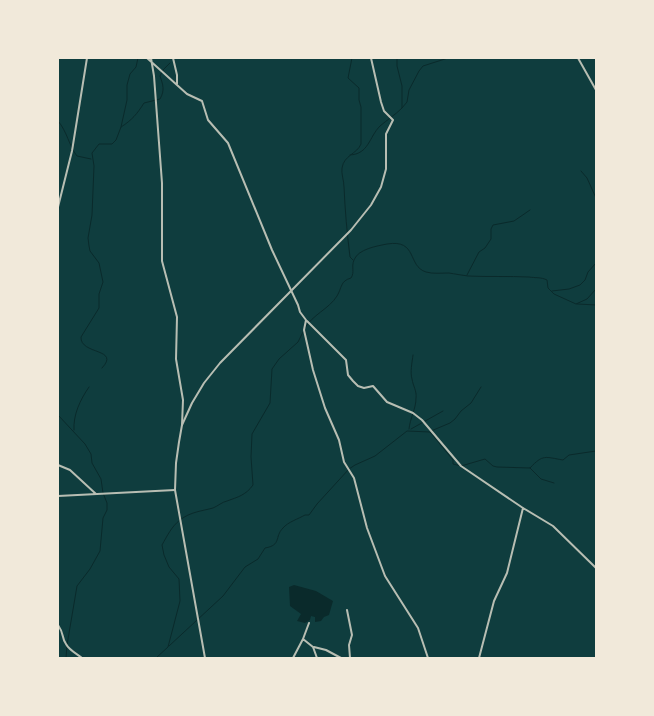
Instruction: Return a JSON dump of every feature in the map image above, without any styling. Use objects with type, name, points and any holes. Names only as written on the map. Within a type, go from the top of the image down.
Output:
[{"type":"street","points":[[58,206],[72,150],[87,58]]},
{"type":"street","points":[[147,58],[187,94],[202,100],[208,120],[228,142],[272,250],[300,312],[305,320],[346,360],[348,375],[358,386],[364,388],[373,386],[387,402],[422,420],[462,466],[553,526],[596,568]]},
{"type":"street","points":[[151,58],[155,84],[162,183],[162,262],[177,316],[176,359],[183,400],[182,425],[176,463],[176,490],[205,658]]},
{"type":"street","points":[[173,58],[177,85]]},
{"type":"street","points":[[182,425],[204,382],[290,290],[351,230],[381,187],[386,169],[386,134],[392,120],[384,111],[381,102],[372,58]]},
{"type":"street","points":[[578,58],[596,90],[596,104]]},
{"type":"street","points":[[305,320],[304,330],[313,370],[325,408],[339,440],[344,462],[354,478],[367,528],[385,576],[418,628],[428,658]]},
{"type":"street","points":[[58,465],[70,470],[96,494]]},
{"type":"street","points":[[58,496],[176,490]]},
{"type":"street","points":[[479,658],[494,601],[507,572],[523,508]]},
{"type":"street","points":[[346,610],[352,635],[349,645],[350,658]]},
{"type":"street","points":[[293,658],[309,623]]},
{"type":"street","points":[[58,625],[64,633],[64,641],[67,646],[82,658]]},
{"type":"street","points":[[303,639],[312,647],[317,658]]},
{"type":"street","points":[[312,647],[326,650],[341,658]]},
{"type":"water","points":[[294,585],[316,591],[333,601],[329,615],[321,621],[315,622],[315,617],[311,616],[310,620],[305,623],[297,621],[301,614],[290,606],[289,587]]},
{"type":"waterway","points":[[121,127],[127,100],[127,85],[130,74],[136,67],[138,58]]},
{"type":"waterway","points":[[352,58],[348,78],[359,88],[361,144],[345,160],[342,170],[350,257],[353,260]]},
{"type":"waterway","points":[[350,155],[361,152],[376,130],[402,108],[402,86],[397,58]]},
{"type":"waterway","points":[[402,108],[407,102],[409,90],[423,66],[448,58]]},
{"type":"waterway","points":[[102,368],[107,362],[107,357],[87,347],[82,343],[81,337],[99,308],[99,294],[103,282],[99,263],[90,251],[88,238],[92,215],[94,166],[92,153],[99,144],[112,144],[116,140],[121,127],[134,116],[144,103],[160,99],[163,93],[160,76],[170,63]]},
{"type":"waterway","points":[[58,121],[77,156],[91,159]]},
{"type":"waterway","points":[[581,171],[587,178],[596,198]]},
{"type":"waterway","points":[[467,275],[479,252],[485,248],[491,239],[493,225],[514,221],[530,210]]},
{"type":"waterway","points":[[305,328],[312,319],[334,301],[343,283],[351,278],[356,256],[368,249],[387,244],[404,245],[420,269],[429,273],[542,278],[547,280],[548,288],[554,294],[576,304],[587,299],[596,289]]},
{"type":"waterway","points":[[552,291],[569,289],[580,285],[596,263]]},
{"type":"waterway","points":[[577,304],[596,305]]},
{"type":"waterway","points":[[156,658],[168,647],[180,601],[179,579],[169,567],[162,545],[172,528],[184,517],[213,508],[238,497],[248,491],[253,485],[252,434],[270,403],[272,369],[279,359],[298,342],[303,332]]},
{"type":"waterway","points":[[409,429],[416,395],[411,373],[413,355]]},
{"type":"waterway","points":[[74,430],[78,408],[89,387]]},
{"type":"waterway","points":[[431,431],[455,419],[471,403],[481,387]]},
{"type":"waterway","points":[[411,429],[443,411]]},
{"type":"waterway","points":[[58,415],[85,444],[91,454],[92,463],[101,479],[107,503],[107,510],[103,518],[100,551],[90,569],[77,586],[66,658]]},
{"type":"waterway","points":[[169,646],[223,596],[245,567],[258,559],[265,548],[276,543],[280,531],[285,526],[305,515],[309,515],[349,469],[375,456],[407,431],[430,432],[453,460],[453,464],[461,466],[485,459],[497,467],[530,468],[541,459],[563,460],[569,455],[596,451]]},
{"type":"waterway","points":[[530,468],[541,479],[554,483]]}]
